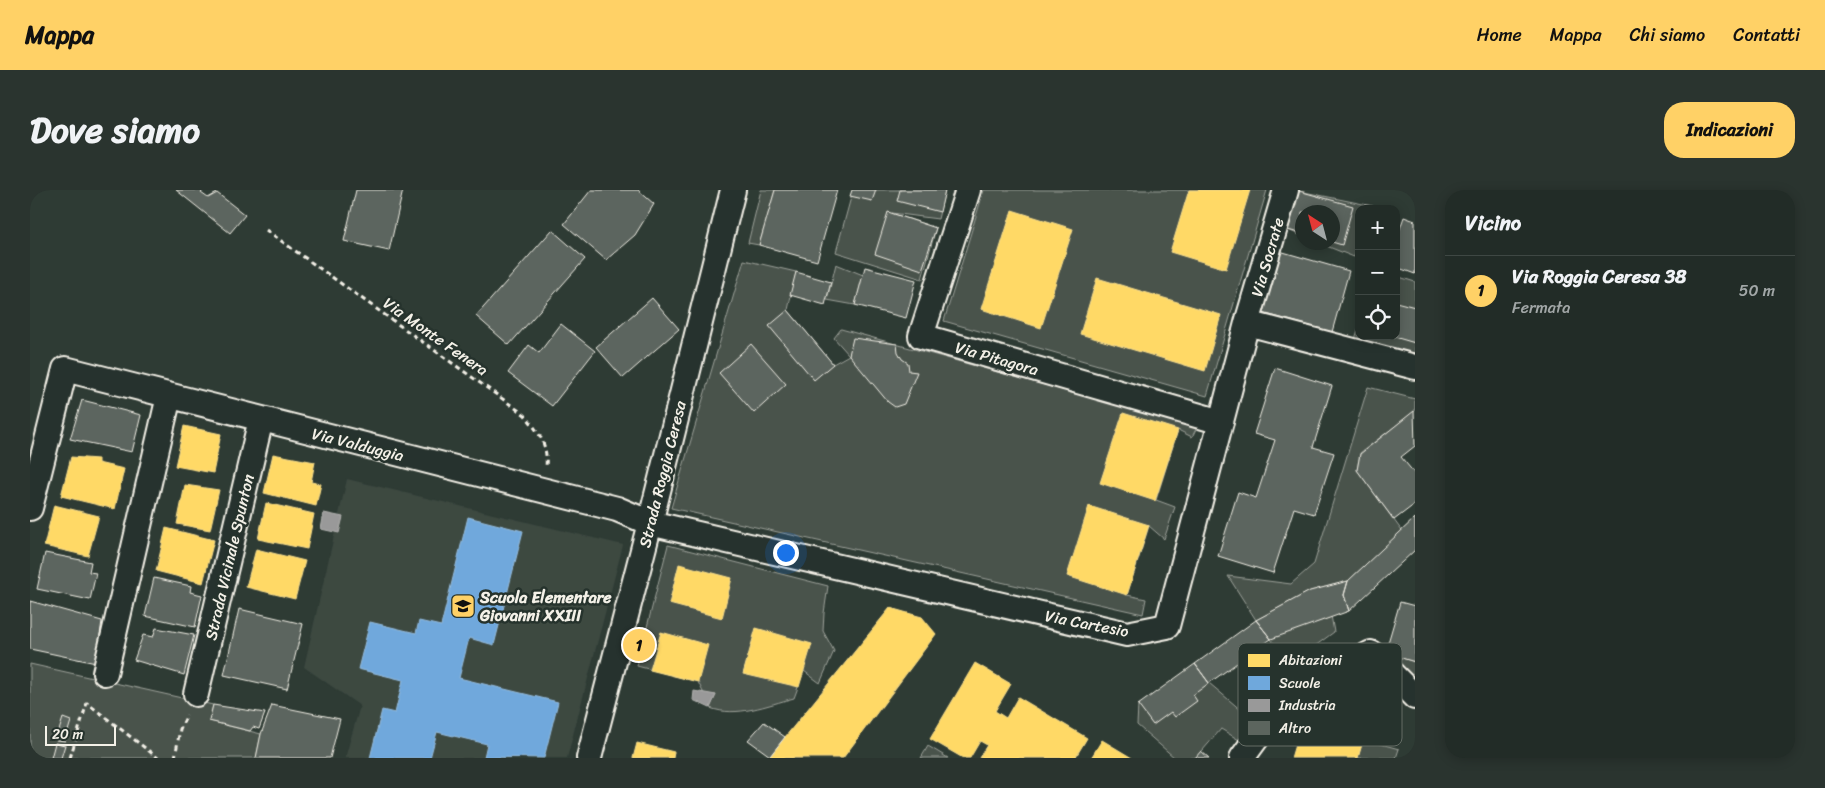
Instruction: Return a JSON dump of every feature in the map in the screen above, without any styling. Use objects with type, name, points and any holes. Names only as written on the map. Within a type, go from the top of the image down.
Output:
[{"type":"street","name":"Strada Roggia Ceresa","points":[[589,758],[733,190]]},
{"type":"street","name":"Via Pitagora","points":[[968,190],[921,336],[1221,422]]},
{"type":"street","name":"Via Socrate","points":[[1247,323],[1286,190]]},
{"type":"street","name":"Via Cartesio","points":[[650,523],[1127,634],[1167,626],[1247,323]]},
{"type":"street","points":[[1247,323],[1415,367]]},
{"type":"street","name":"Via Valduggia","points":[[30,508],[65,369],[617,509],[650,523]]},
{"type":"street","points":[[105,673],[169,396]]},
{"type":"street","name":"Strada Vicinale Spunton","points":[[193,701],[261,419]]},
{"type":"street","points":[[1402,684],[1415,697]]},
{"type":"street","points":[[1242,758],[1251,746]]},
{"type":"path","name":"Via Monte Fenera","points":[[266,230],[525,414],[541,436],[547,454],[543,490]]},
{"type":"path","points":[[175,758],[180,729],[193,701]]},
{"type":"path","points":[[70,758],[87,703],[158,758]]},
{"type":"shaded area","points":[[761,190],[775,190],[759,245],[748,243]]},
{"type":"shaded area","points":[[853,190],[945,190],[938,219],[892,213],[936,228],[922,279],[836,252]]},
{"type":"shaded area","points":[[984,190],[1267,190],[1207,396],[944,321]]},
{"type":"shaded area","points":[[1299,191],[1368,205],[1355,205],[1354,257],[1336,250],[1340,250],[1340,205],[1295,205]]},
{"type":"shaded area","points":[[1295,205],[1295,233],[1288,230]]},
{"type":"shaded area","points":[[744,260],[796,272],[788,310],[833,364],[849,355],[834,338],[841,329],[1197,427],[1192,437],[1178,430],[1156,500],[1175,507],[1164,539],[1149,526],[1127,595],[1146,599],[1143,614],[671,508]]},
{"type":"shaded area","points":[[836,264],[863,275],[855,305],[827,300]]},
{"type":"shaded area","points":[[1400,277],[1415,282],[1415,355],[1359,340],[1400,340]]},
{"type":"shaded area","points":[[1368,387],[1415,399],[1415,411],[1360,453],[1357,470],[1402,531],[1348,581],[1310,591],[1256,620],[1228,576],[1291,584],[1314,564]]},
{"type":"shaded area","name":"Scuola Elementare Giovanni XXIII","points":[[347,479],[623,545],[567,758],[345,758],[360,706],[304,667]]},
{"type":"shaded area","points":[[668,545],[828,586],[823,631],[834,651],[820,683],[804,671],[794,698],[741,711],[720,711],[710,708],[716,695],[704,694],[698,682],[637,666]]},
{"type":"shaded area","points":[[1330,610],[1334,632],[1319,643],[1274,643],[1271,639]]},
{"type":"shaded area","points":[[1402,658],[1415,662],[1415,687],[1402,672]]},
{"type":"shaded area","points":[[30,664],[213,705],[209,721],[261,734],[256,758],[30,758]]},
{"type":"shaded area","points":[[1209,683],[1238,708],[1238,739],[1221,729],[1196,758],[1175,758],[1137,725],[1138,705]]},
{"type":"shaded area","points":[[928,746],[948,758],[921,758]]},
{"type":"shaded area","points":[[1361,746],[1388,746],[1399,749],[1396,758],[1358,758]]},
{"type":"building: Abitazioni","points":[[1189,190],[1250,190],[1226,269],[1170,252]]},
{"type":"building: Abitazioni","points":[[1012,210],[1073,229],[1041,328],[981,309]]},
{"type":"building: Abitazioni","points":[[1097,278],[1221,315],[1205,371],[1080,334]]},
{"type":"building: Abitazioni","points":[[1123,413],[1178,430],[1155,501],[1100,483]]},
{"type":"building: Abitazioni","points":[[184,426],[221,434],[213,473],[175,466]]},
{"type":"building: Abitazioni","points":[[273,454],[315,462],[311,482],[321,484],[316,506],[264,493]]},
{"type":"building: Abitazioni","points":[[71,457],[98,459],[98,463],[124,469],[115,509],[61,496]]},
{"type":"building: Abitazioni","points":[[185,485],[219,490],[210,530],[177,524]]},
{"type":"building: Abitazioni","points":[[266,503],[314,514],[307,549],[258,539]]},
{"type":"building: Abitazioni","points":[[54,505],[99,516],[88,556],[44,546]]},
{"type":"building: Abitazioni","points":[[1089,506],[1149,525],[1127,595],[1067,576]]},
{"type":"building: Abitazioni","points":[[166,528],[214,540],[203,583],[156,571]]},
{"type":"building: Abitazioni","points":[[256,549],[305,561],[295,599],[246,587]]},
{"type":"building: Abitazioni","points":[[679,564],[732,578],[722,618],[669,604]]},
{"type":"building: Abitazioni","points":[[890,608],[922,617],[936,634],[843,758],[768,758]]},
{"type":"building: Abitazioni","points":[[756,628],[812,644],[799,687],[743,674]]},
{"type":"building: Abitazioni","points":[[661,632],[708,645],[698,682],[650,670]]},
{"type":"building: Abitazioni","points":[[975,663],[1011,684],[995,711],[1006,718],[1018,697],[1087,738],[1075,758],[979,758],[987,745],[980,741],[970,758],[963,758],[930,739]]},
{"type":"building: Abitazioni","points":[[1102,740],[1132,758],[1091,758]]},
{"type":"building: Abitazioni","points":[[637,743],[674,752],[673,758],[633,758]]},
{"type":"building: Abitazioni","points":[[1295,746],[1361,746],[1358,758],[1291,758]]},
{"type":"building: Scuole","points":[[468,517],[523,531],[494,645],[469,638],[459,678],[558,702],[544,758],[484,757],[487,744],[437,732],[430,758],[370,758],[382,710],[395,713],[403,680],[358,669],[370,622],[416,633],[419,621],[441,626]]},
{"type":"building: Industria","points":[[324,513],[343,517],[339,533],[321,529]]},
{"type":"building: Industria","points":[[694,691],[716,695],[710,708],[693,700]]},
{"type":"building: Altro","points":[[176,190],[204,190],[201,193],[208,198],[217,193],[245,215],[230,233]]},
{"type":"building: Altro","points":[[356,190],[403,190],[389,251],[344,241]]},
{"type":"building: Altro","points":[[591,190],[638,190],[654,204],[635,235],[606,260],[564,224]]},
{"type":"building: Altro","points":[[775,190],[837,190],[817,261],[759,245]]},
{"type":"building: Altro","points":[[852,190],[876,190],[872,201],[850,196]]},
{"type":"building: Altro","points":[[900,190],[945,190],[940,212],[897,201]]},
{"type":"building: Altro","points":[[1299,191],[1353,206],[1342,245],[1340,244],[1340,205],[1295,205]]},
{"type":"building: Altro","points":[[1295,205],[1295,232],[1288,230]]},
{"type":"building: Altro","points":[[888,212],[936,228],[922,270],[875,254]]},
{"type":"building: Altro","points":[[1404,217],[1415,221],[1415,274],[1400,268],[1400,228]]},
{"type":"building: Altro","points":[[552,230],[585,259],[509,345],[476,316]]},
{"type":"building: Altro","points":[[1276,250],[1349,271],[1332,332],[1259,312]]},
{"type":"building: Altro","points":[[865,267],[916,280],[906,318],[855,305]]},
{"type":"building: Altro","points":[[796,272],[831,282],[825,305],[790,295]]},
{"type":"building: Altro","points":[[652,298],[679,329],[623,378],[596,347]]},
{"type":"building: Altro","points":[[1400,303],[1415,307],[1415,343],[1400,339]]},
{"type":"building: Altro","points":[[788,310],[833,364],[814,380],[769,326]]},
{"type":"building: Altro","points":[[561,324],[595,351],[552,406],[508,373],[529,345],[539,353]]},
{"type":"building: Altro","points":[[853,338],[897,344],[898,352],[902,359],[908,363],[909,371],[917,372],[904,404],[895,407],[888,402],[849,355]]},
{"type":"building: Altro","points":[[751,344],[786,384],[754,413],[719,373]]},
{"type":"building: Altro","points":[[1275,368],[1332,386],[1313,447],[1334,453],[1314,514],[1294,508],[1273,573],[1218,556],[1238,492],[1256,498],[1275,440],[1254,434]]},
{"type":"building: Altro","points":[[82,400],[141,415],[132,452],[70,439]]},
{"type":"building: Altro","points":[[1414,411],[1415,446],[1401,457],[1415,474],[1415,504],[1394,520],[1357,470],[1360,454]]},
{"type":"building: Altro","points":[[1415,518],[1415,550],[1349,611],[1344,595],[1348,581]]},
{"type":"building: Altro","points":[[45,553],[91,562],[89,572],[96,573],[90,600],[37,589]]},
{"type":"building: Altro","points":[[154,578],[191,586],[190,592],[202,595],[195,627],[145,616]]},
{"type":"building: Altro","points":[[1348,581],[1344,595],[1349,611],[1271,639],[1256,620],[1310,591]]},
{"type":"building: Altro","points":[[30,601],[102,621],[96,663],[30,649]]},
{"type":"building: Altro","points":[[1400,602],[1415,606],[1415,662],[1402,658],[1402,643],[1388,643]]},
{"type":"building: Altro","points":[[239,609],[303,624],[287,689],[224,675]]},
{"type":"building: Altro","points":[[1256,620],[1271,639],[1265,643],[1238,643],[1238,662],[1209,683],[1195,664]]},
{"type":"building: Altro","points":[[156,628],[194,635],[184,675],[134,660],[143,635],[153,637]]},
{"type":"building: Altro","points":[[1195,664],[1209,683],[1193,695],[1197,701],[1175,717],[1171,712],[1153,725],[1138,705]]},
{"type":"building: Altro","points":[[213,705],[265,713],[259,729],[253,727],[250,731],[209,721]]},
{"type":"building: Altro","points":[[272,705],[340,719],[330,758],[256,758],[261,734]]},
{"type":"building: Altro","points":[[63,718],[71,721],[65,741],[56,740]]},
{"type":"building: Altro","points":[[764,722],[785,737],[770,756],[748,740]]},
{"type":"building: Altro","points":[[55,743],[65,745],[61,758],[51,758]]},
{"type":"building: Altro","points":[[1201,751],[1209,758],[1195,758]]},
{"type":"place","name":"Scuola Elementare Giovanni XXIII","points":[[463,606]]},
{"type":"place","name":"Via Roggia Ceresa 38","points":[[639,645]]}]
